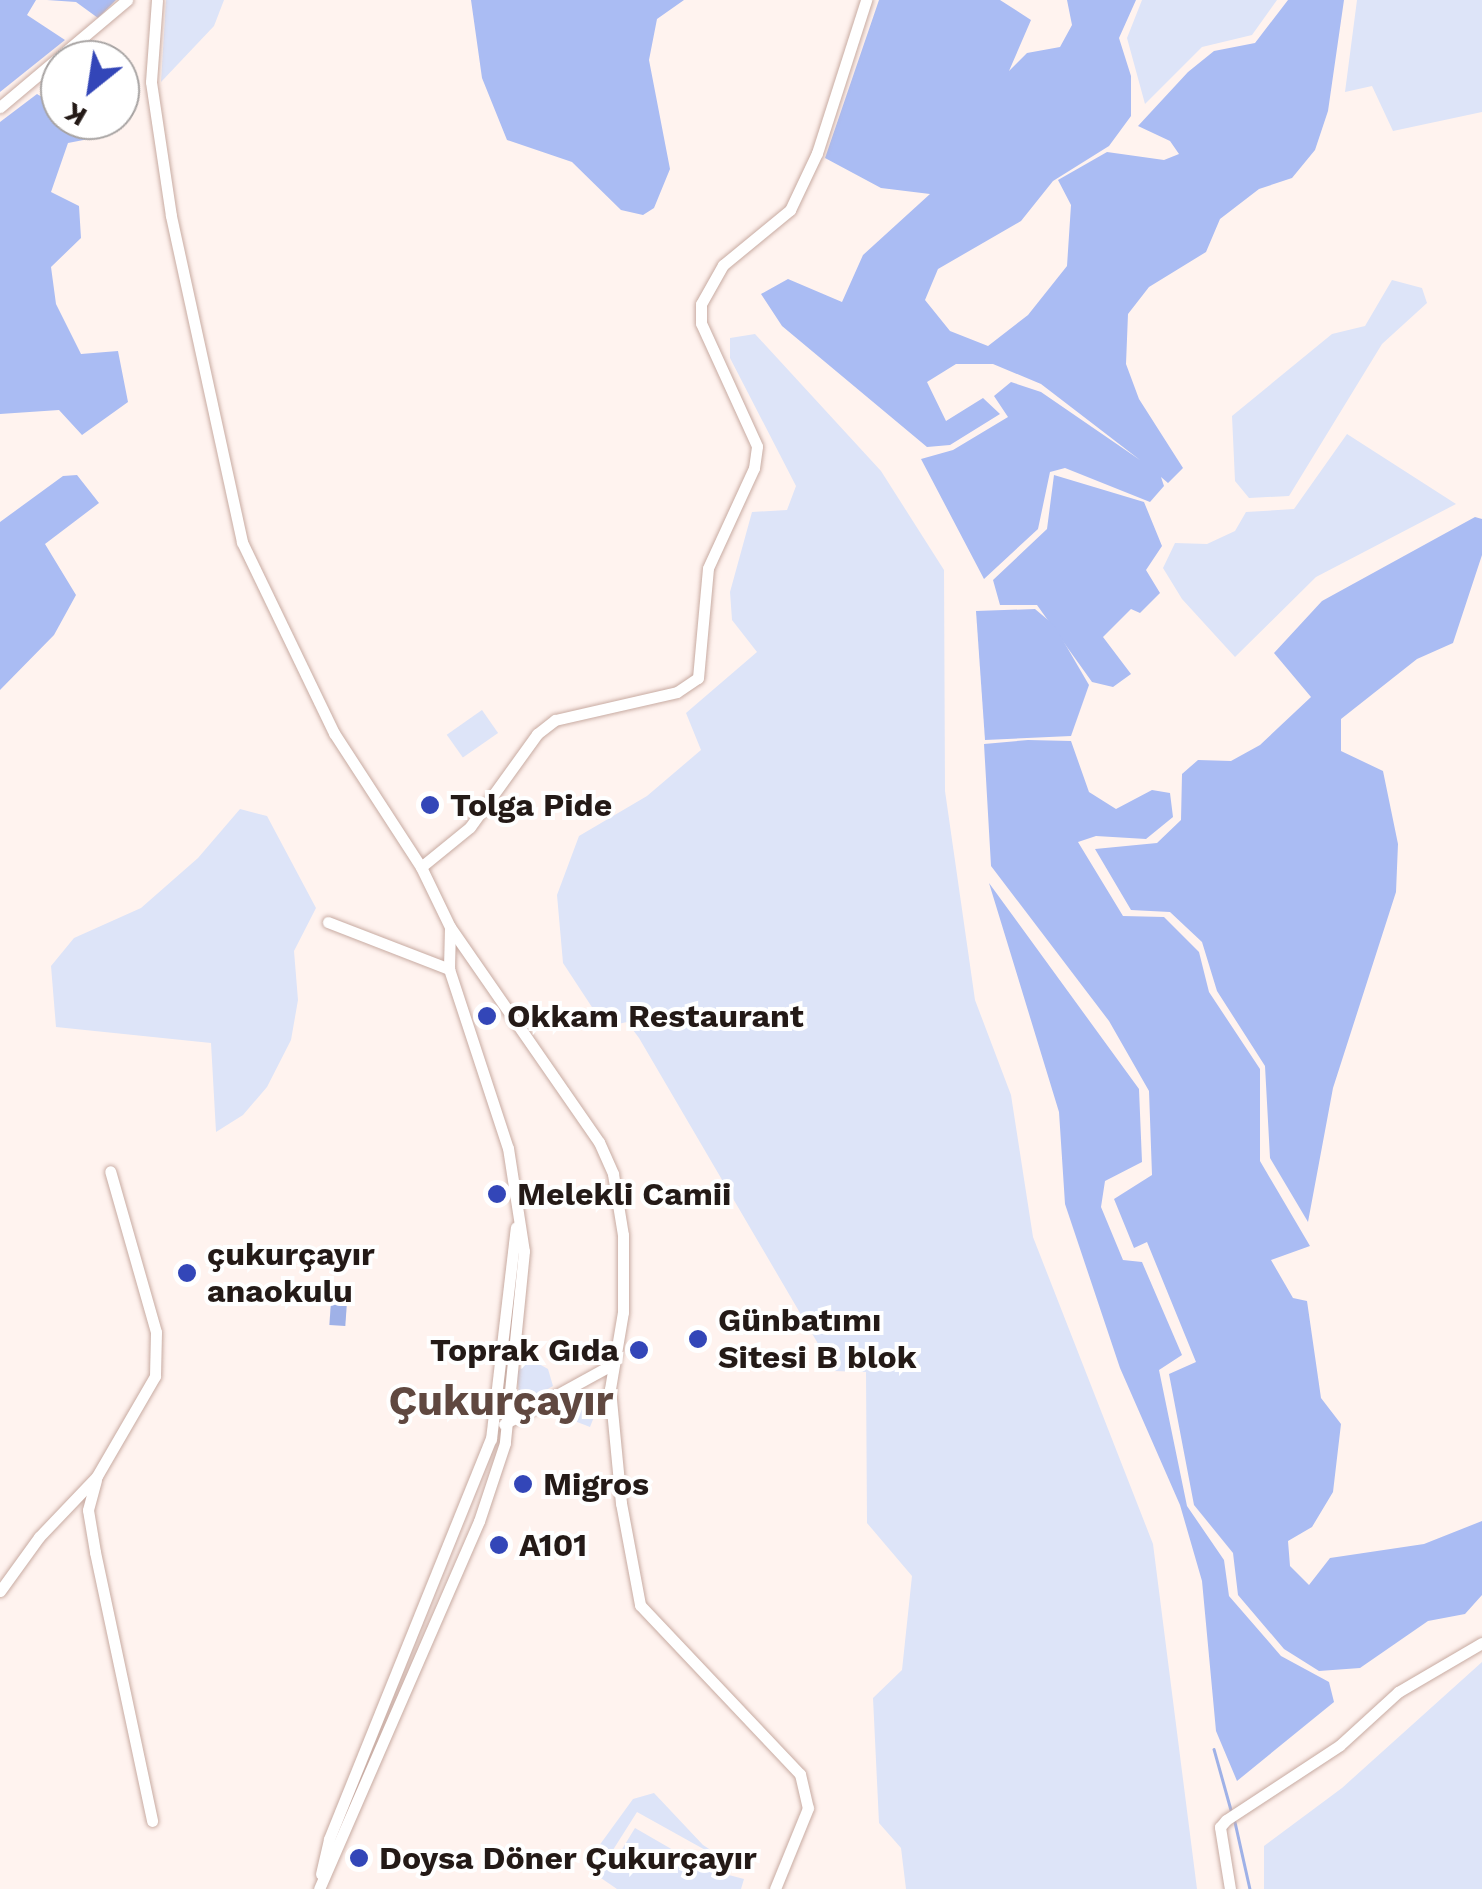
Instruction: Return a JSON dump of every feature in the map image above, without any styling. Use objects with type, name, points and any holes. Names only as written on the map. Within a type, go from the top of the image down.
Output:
[{"type":"street","points":[[0,107],[127,0]]},
{"type":"street","points":[[158,0],[151,82],[171,216],[242,542],[334,733],[421,867],[450,927],[599,1142],[613,1174],[624,1266],[613,1364],[620,1503],[640,1605],[800,1774],[808,1808],[776,1889]]},
{"type":"street","points":[[421,867],[470,827],[537,734],[555,720],[676,692],[698,678],[708,568],[754,468],[757,446],[702,323],[701,304],[723,265],[790,210],[818,152],[866,0]]},
{"type":"street","points":[[328,922],[449,970]]},
{"type":"street","points":[[319,1889],[479,1521],[510,1424],[507,1394],[524,1251],[519,1198],[449,970],[450,927]]},
{"type":"street","points":[[110,1171],[159,1360],[98,1476],[88,1510],[152,1821]]},
{"type":"street","points":[[319,1889],[329,1838],[495,1424],[519,1198]]},
{"type":"street","points":[[495,1424],[510,1424],[613,1364]]},
{"type":"street","points":[[0,1592],[39,1537],[98,1476]]},
{"type":"street","points":[[1230,1889],[1223,1823],[1340,1745],[1398,1692],[1482,1643]]},
{"type":"shaded area","points":[[0,0],[36,0],[27,15],[65,40],[40,40],[40,60],[0,92]]},
{"type":"shaded area","points":[[47,0],[116,0],[98,18],[76,2]]},
{"type":"shaded area","points":[[166,0],[224,0],[214,26],[161,82]]},
{"type":"shaded area","points":[[471,0],[684,0],[657,19],[649,60],[670,169],[654,208],[643,215],[621,210],[572,162],[507,140],[482,78]]},
{"type":"shaded area","points":[[879,0],[1000,0],[1031,20],[1009,71],[1027,53],[1060,47],[1072,25],[1067,0],[1136,0],[1119,38],[1131,76],[1131,116],[1109,146],[1053,181],[1021,221],[938,269],[925,300],[950,331],[988,346],[1028,315],[1067,266],[1071,205],[1058,180],[1107,152],[1164,160],[1179,154],[1170,141],[1138,126],[1188,72],[1214,51],[1255,43],[1288,0],[1344,0],[1328,111],[1315,150],[1292,178],[1259,189],[1220,219],[1206,252],[1149,287],[1128,314],[1126,364],[1139,399],[1183,468],[1168,483],[1161,477],[1164,486],[1150,502],[1065,468],[1050,472],[1038,529],[984,579],[921,459],[953,450],[1008,417],[994,396],[1011,382],[1041,392],[1140,460],[1041,384],[993,364],[956,364],[927,382],[946,421],[983,398],[1000,414],[950,445],[927,447],[782,326],[761,294],[788,279],[842,302],[863,255],[930,194],[881,188],[825,158]]},
{"type":"shaded area","points":[[1142,0],[1277,0],[1252,35],[1202,47],[1145,104],[1127,38]]},
{"type":"shaded area","points":[[1357,0],[1482,0],[1482,112],[1393,131],[1372,86],[1345,92]]},
{"type":"shaded area","points":[[37,94],[40,140],[84,140],[68,143],[51,192],[79,206],[81,238],[51,267],[56,304],[81,354],[118,351],[128,402],[82,435],[59,410],[0,414],[0,122]]},
{"type":"shaded area","points":[[1392,280],[1422,288],[1427,303],[1382,344],[1289,496],[1249,498],[1235,481],[1232,416],[1332,334],[1365,326]]},
{"type":"shaded area","points":[[755,334],[881,471],[944,570],[945,791],[975,1000],[1011,1095],[1033,1237],[1153,1544],[1197,1889],[906,1889],[901,1848],[879,1823],[873,1698],[902,1670],[912,1576],[867,1523],[866,1372],[834,1371],[639,1038],[627,1022],[605,1027],[563,963],[557,895],[579,836],[647,796],[701,750],[686,713],[757,652],[732,620],[730,592],[752,512],[787,510],[796,486],[730,358],[730,338]]},
{"type":"shaded area","points":[[1347,434],[1456,504],[1316,577],[1235,657],[1182,599],[1163,568],[1175,543],[1207,544],[1235,531],[1246,512],[1294,509]]},
{"type":"shaded area","points":[[77,475],[99,503],[45,544],[76,595],[54,635],[0,690],[0,522],[63,476]]},
{"type":"shaded area","points":[[1054,475],[1144,502],[1162,546],[1146,570],[1160,593],[1140,613],[1131,609],[1103,637],[1131,674],[1113,687],[1092,682],[1037,605],[1000,605],[993,580],[1047,529]]},
{"type":"shaded area","points":[[1475,517],[1482,519],[1482,555],[1453,643],[1417,659],[1341,719],[1341,751],[1383,771],[1398,844],[1396,892],[1333,1088],[1308,1222],[1270,1158],[1265,1066],[1217,991],[1202,942],[1170,912],[1131,910],[1095,849],[1157,843],[1181,820],[1182,774],[1198,760],[1231,761],[1260,745],[1311,697],[1274,653],[1322,601]]},
{"type":"shaded area","points":[[1035,609],[1054,625],[1089,685],[1071,736],[985,740],[976,611]]},
{"type":"shaded area","points":[[482,710],[498,733],[463,758],[447,735]]},
{"type":"shaded area","points":[[1071,741],[1089,792],[1116,809],[1152,790],[1170,793],[1173,817],[1146,839],[1096,836],[1078,842],[1123,916],[1164,917],[1199,952],[1209,992],[1260,1069],[1260,1161],[1310,1246],[1271,1260],[1293,1298],[1307,1301],[1321,1398],[1341,1424],[1333,1492],[1312,1527],[1288,1541],[1290,1566],[1309,1585],[1330,1558],[1424,1544],[1482,1521],[1482,1595],[1465,1614],[1428,1621],[1360,1668],[1319,1671],[1284,1649],[1238,1595],[1233,1553],[1194,1505],[1169,1374],[1196,1362],[1147,1242],[1134,1248],[1114,1199],[1152,1175],[1149,1091],[1109,1021],[991,866],[984,744]]},
{"type":"shaded area","points":[[240,809],[267,816],[316,908],[294,951],[298,1000],[291,1040],[267,1087],[243,1115],[216,1132],[211,1043],[56,1027],[51,966],[74,938],[141,908],[198,858]]},
{"type":"shaded area","points":[[989,883],[1139,1089],[1142,1162],[1105,1181],[1101,1207],[1123,1260],[1142,1262],[1182,1355],[1159,1370],[1187,1506],[1224,1560],[1229,1596],[1281,1656],[1329,1682],[1334,1702],[1237,1781],[1216,1731],[1202,1581],[1180,1505],[1120,1368],[1065,1204],[1059,1112]]},
{"type":"shaded area","points":[[332,1287],[348,1288],[345,1326],[329,1325]]},
{"type":"shaded area","points":[[530,1359],[548,1369],[553,1386],[520,1405],[517,1372]]},
{"type":"shaded area","points":[[593,1394],[600,1402],[590,1427],[554,1413]]},
{"type":"shaded area","points":[[1482,1662],[1482,1889],[1264,1889],[1264,1846],[1342,1788]]},
{"type":"shaded area","points":[[654,1793],[703,1845],[743,1871],[637,1812],[606,1861],[613,1864],[635,1828],[706,1869],[744,1879],[741,1889],[617,1889],[598,1876],[602,1869],[588,1861],[633,1799]]},
{"type":"waterway","points":[[1214,1749],[1231,1810]]},
{"type":"waterway","points":[[1235,1822],[1250,1889]]},
{"type":"place","name":"Tolga Pide","points":[[430,805]]},
{"type":"place","name":"Okkam Restaurant","points":[[487,1016]]},
{"type":"place","name":"Melekli Camii","points":[[497,1194]]},
{"type":"place","name":"çukurçayır anaokulu","points":[[187,1273]]},
{"type":"place","name":"Günbatımı Sitesi B blok","points":[[698,1339]]},
{"type":"place","name":"Toprak Gıda","points":[[639,1350]]},
{"type":"place","name":"Migros","points":[[523,1484]]},
{"type":"place","name":"A101","points":[[499,1545]]},
{"type":"place","name":"Doysa Döner Çukurçayır","points":[[359,1858]]},
{"type":"district","name":"Çukurçayır","points":[[501,1401]]}]
